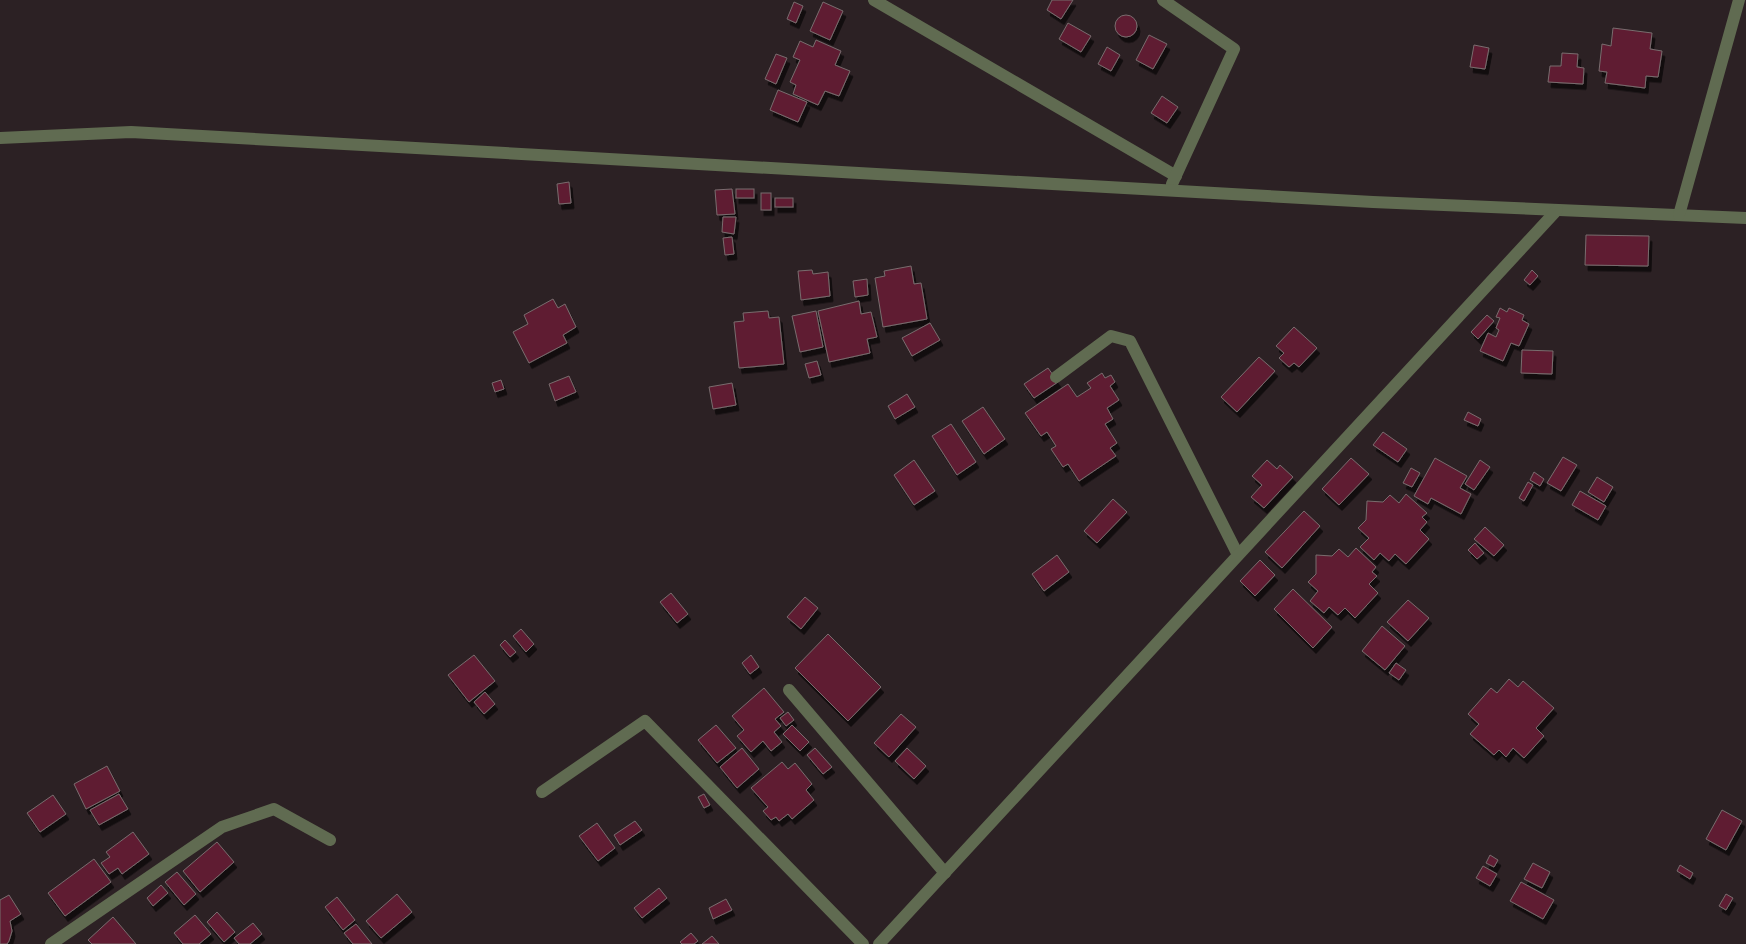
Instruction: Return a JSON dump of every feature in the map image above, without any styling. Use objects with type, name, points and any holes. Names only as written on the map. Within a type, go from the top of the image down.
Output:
[{"type":"street","points":[[874,0],[1176,176]]},
{"type":"street","points":[[1163,0],[1234,49],[1169,190]]},
{"type":"street","points":[[1679,216],[1739,0]]},
{"type":"street","points":[[0,138],[131,132],[1373,202],[1746,218]]},
{"type":"street","points":[[879,944],[1557,210]]},
{"type":"street","points":[[1056,377],[1111,336],[1130,341],[1238,555]]},
{"type":"street","points":[[789,690],[945,873]]},
{"type":"street","points":[[542,792],[645,721],[863,944]]},
{"type":"street","points":[[52,944],[222,827],[274,809],[330,840]]},
{"type":"building","points":[[1052,0],[1073,0],[1061,19],[1047,10]]},
{"type":"building","points":[[794,2],[803,6],[796,23],[787,19]]},
{"type":"building","points":[[823,2],[843,11],[830,40],[810,31]]},
{"type":"building","points":[[1122,15],[1130,15],[1137,22],[1137,30],[1130,37],[1122,37],[1115,30],[1115,22]]},
{"type":"building","points":[[1068,23],[1091,36],[1081,52],[1059,39]]},
{"type":"building","points":[[1613,28],[1652,33],[1650,49],[1662,51],[1658,77],[1646,76],[1645,88],[1605,83],[1607,72],[1599,71],[1602,44],[1611,46]]},
{"type":"building","points":[[1149,35],[1167,44],[1153,69],[1136,60]]},
{"type":"building","points":[[816,40],[841,51],[835,65],[850,71],[839,96],[825,91],[818,105],[793,94],[796,85],[790,82],[800,60],[793,57],[800,41],[813,47]]},
{"type":"building","points":[[1474,45],[1489,48],[1485,69],[1470,67]]},
{"type":"building","points":[[1107,47],[1120,55],[1111,71],[1098,64]]},
{"type":"building","points":[[1562,53],[1578,54],[1577,67],[1584,68],[1583,84],[1548,82],[1550,66],[1561,66]]},
{"type":"building","points":[[776,54],[787,58],[776,84],[765,79]]},
{"type":"building","points":[[778,90],[807,102],[798,122],[770,110]]},
{"type":"building","points":[[1162,96],[1178,107],[1167,123],[1151,113]]},
{"type":"building","points":[[569,182],[571,203],[559,204],[557,184]]},
{"type":"building","points":[[732,189],[735,214],[717,215],[715,190]]},
{"type":"building","points":[[736,189],[754,189],[754,198],[736,198]]},
{"type":"building","points":[[761,193],[771,193],[771,210],[761,210]]},
{"type":"building","points":[[775,198],[793,198],[793,207],[775,207]]},
{"type":"building","points":[[723,217],[736,217],[734,234],[722,232]]},
{"type":"building","points":[[1586,235],[1649,236],[1648,266],[1585,265]]},
{"type":"building","points":[[732,237],[734,254],[725,255],[723,238]]},
{"type":"building","points":[[911,266],[914,284],[921,283],[927,319],[883,327],[875,278],[885,276],[884,271]]},
{"type":"building","points":[[812,270],[813,274],[828,272],[830,296],[801,300],[798,271]]},
{"type":"building","points":[[1532,270],[1538,276],[1530,285],[1524,280]]},
{"type":"building","points":[[867,279],[868,295],[855,297],[853,281]]},
{"type":"building","points":[[553,299],[558,308],[565,304],[576,327],[563,335],[567,343],[529,363],[513,332],[528,324],[524,315]]},
{"type":"building","points":[[859,301],[861,314],[871,312],[877,337],[867,339],[870,353],[829,362],[818,311]]},
{"type":"building","points":[[1500,308],[1507,312],[1509,308],[1524,315],[1522,320],[1529,324],[1519,346],[1511,343],[1503,361],[1480,351],[1488,333],[1496,337],[1499,330],[1496,328],[1500,318],[1496,317]]},
{"type":"building","points":[[768,311],[769,318],[779,317],[784,364],[739,368],[734,322],[744,321],[743,313]]},
{"type":"building","points":[[816,311],[823,347],[800,352],[792,316]]},
{"type":"building","points":[[1487,315],[1494,321],[1478,339],[1471,332]]},
{"type":"building","points":[[930,323],[940,340],[912,356],[902,338]]},
{"type":"building","points":[[1294,327],[1317,348],[1299,367],[1294,363],[1289,367],[1279,358],[1284,353],[1276,346]]},
{"type":"building","points":[[1522,350],[1553,351],[1552,374],[1521,373]]},
{"type":"building","points":[[1259,357],[1275,371],[1237,412],[1221,397]]},
{"type":"building","points":[[817,361],[821,375],[809,378],[805,364]]},
{"type":"building","points":[[1048,368],[1058,382],[1034,398],[1024,384]]},
{"type":"building","points":[[1102,373],[1105,378],[1111,375],[1115,382],[1110,386],[1119,400],[1107,408],[1113,419],[1105,424],[1117,443],[1110,448],[1116,456],[1079,481],[1068,464],[1063,467],[1051,449],[1056,446],[1047,432],[1041,436],[1025,413],[1068,384],[1077,397],[1091,388],[1087,383]]},
{"type":"building","points":[[569,376],[576,392],[555,401],[549,384]]},
{"type":"building","points":[[501,380],[504,389],[495,392],[492,383]]},
{"type":"building","points":[[732,383],[736,405],[713,409],[709,387]]},
{"type":"building","points":[[907,394],[915,407],[895,419],[888,406]]},
{"type":"building","points":[[983,407],[1005,439],[984,454],[962,421]]},
{"type":"building","points":[[1468,412],[1481,419],[1478,426],[1464,420]]},
{"type":"building","points":[[951,424],[976,462],[957,475],[932,436]]},
{"type":"building","points":[[1383,432],[1407,449],[1398,462],[1373,445]]},
{"type":"building","points":[[1563,457],[1577,465],[1561,491],[1547,483]]},
{"type":"building","points":[[1351,458],[1369,474],[1339,505],[1322,489]]},
{"type":"building","points":[[1435,458],[1467,476],[1460,488],[1471,494],[1461,514],[1431,498],[1428,504],[1414,496]]},
{"type":"building","points":[[914,460],[935,491],[914,505],[894,475]]},
{"type":"building","points":[[1267,460],[1277,469],[1280,465],[1293,477],[1264,508],[1251,497],[1262,485],[1252,476]]},
{"type":"building","points":[[1480,460],[1490,467],[1474,490],[1465,484]]},
{"type":"building","points":[[1411,468],[1420,473],[1412,487],[1403,483]]},
{"type":"building","points":[[1534,472],[1544,479],[1540,486],[1530,480]]},
{"type":"building","points":[[1597,477],[1613,487],[1604,502],[1588,492]]},
{"type":"building","points":[[1528,482],[1533,485],[1524,501],[1519,498]]},
{"type":"building","points":[[1580,491],[1606,506],[1598,520],[1572,505]]},
{"type":"building","points":[[1406,494],[1427,513],[1422,517],[1427,522],[1420,530],[1429,539],[1406,564],[1395,554],[1389,561],[1380,553],[1374,560],[1360,547],[1369,538],[1358,528],[1366,520],[1367,501],[1383,502],[1390,495],[1399,503]]},
{"type":"building","points":[[1113,499],[1127,512],[1097,543],[1084,531]]},
{"type":"building","points":[[1304,511],[1320,526],[1282,568],[1265,552]]},
{"type":"building","points":[[1485,527],[1504,545],[1494,556],[1474,539]]},
{"type":"building","points":[[1475,543],[1484,553],[1477,559],[1468,550]]},
{"type":"building","points":[[1356,548],[1376,567],[1372,572],[1377,576],[1369,584],[1378,593],[1355,618],[1345,608],[1338,615],[1329,607],[1324,613],[1310,601],[1318,591],[1308,582],[1316,574],[1316,555],[1332,556],[1339,549],[1348,557]]},
{"type":"building","points":[[1057,555],[1069,572],[1044,591],[1032,574]]},
{"type":"building","points":[[1260,560],[1275,575],[1255,596],[1240,581]]},
{"type":"building","points":[[1293,589],[1332,627],[1313,648],[1274,609]]},
{"type":"building","points":[[671,593],[688,614],[677,623],[660,602]]},
{"type":"building","points":[[805,597],[818,608],[801,629],[787,617]]},
{"type":"building","points":[[1408,600],[1429,618],[1408,641],[1387,622]]},
{"type":"building","points":[[1382,626],[1405,646],[1385,670],[1362,651]]},
{"type":"building","points":[[521,629],[534,644],[526,652],[513,636]]},
{"type":"building","points":[[828,634],[881,687],[848,721],[795,668]]},
{"type":"building","points":[[505,640],[516,652],[510,657],[500,645]]},
{"type":"building","points":[[474,655],[495,681],[469,702],[448,675]]},
{"type":"building","points":[[751,655],[759,667],[750,674],[742,663]]},
{"type":"building","points":[[1396,663],[1406,670],[1399,680],[1389,673]]},
{"type":"building","points":[[1509,679],[1518,687],[1523,681],[1554,708],[1536,728],[1544,736],[1524,758],[1513,748],[1506,757],[1499,750],[1494,755],[1470,734],[1479,724],[1468,714],[1491,688],[1497,693]]},
{"type":"building","points":[[764,688],[784,712],[775,719],[781,726],[774,732],[782,742],[771,751],[763,741],[751,752],[737,736],[744,730],[732,716]]},
{"type":"building","points":[[485,692],[495,704],[484,714],[474,702]]},
{"type":"building","points":[[788,712],[794,720],[786,726],[780,718]]},
{"type":"building","points":[[901,714],[916,727],[889,757],[874,743]]},
{"type":"building","points":[[716,725],[736,748],[717,763],[698,740]]},
{"type":"building","points":[[792,725],[809,742],[800,751],[783,734]]},
{"type":"building","points":[[742,748],[759,769],[737,788],[720,767]]},
{"type":"building","points":[[815,748],[832,767],[823,774],[807,755]]},
{"type":"building","points":[[907,748],[926,766],[914,779],[895,761]]},
{"type":"building","points":[[782,762],[788,769],[795,763],[812,784],[806,790],[814,800],[792,819],[788,814],[779,821],[776,817],[771,820],[763,811],[768,807],[751,788]]},
{"type":"building","points":[[107,766],[120,791],[86,809],[74,784]]},
{"type":"building","points":[[119,794],[128,809],[99,825],[90,810]]},
{"type":"building","points":[[704,794],[710,805],[704,808],[698,797]]},
{"type":"building","points":[[53,795],[66,814],[40,832],[27,813]]},
{"type":"building","points":[[1722,810],[1742,821],[1726,850],[1706,839]]},
{"type":"building","points":[[635,821],[642,830],[620,845],[614,835]]},
{"type":"building","points":[[597,823],[615,848],[598,861],[579,836]]},
{"type":"building","points":[[133,832],[149,854],[122,874],[118,868],[109,874],[101,863],[110,857],[106,852]]},
{"type":"building","points":[[217,842],[234,862],[200,892],[183,871]]},
{"type":"building","points":[[1490,855],[1498,860],[1494,867],[1486,863]]},
{"type":"building","points":[[94,859],[111,882],[65,916],[48,893]]},
{"type":"building","points":[[1533,863],[1550,872],[1542,888],[1524,879]]},
{"type":"building","points":[[1680,865],[1693,873],[1690,879],[1677,871]]},
{"type":"building","points":[[1483,866],[1497,874],[1490,886],[1476,878]]},
{"type":"building","points":[[177,872],[196,894],[184,905],[165,882]]},
{"type":"building","points":[[1521,882],[1554,900],[1543,919],[1510,901]]},
{"type":"building","points":[[161,885],[168,893],[153,906],[147,898]]},
{"type":"building","points":[[659,888],[667,898],[642,918],[634,908]]},
{"type":"building","points":[[397,894],[412,912],[381,938],[366,921]]},
{"type":"building","points":[[1726,894],[1733,898],[1726,910],[1719,906]]},
{"type":"building","points":[[9,895],[21,914],[10,921],[12,931],[7,944],[0,944],[0,900]]},
{"type":"building","points":[[337,897],[355,920],[343,930],[325,907]]},
{"type":"building","points":[[726,899],[732,910],[713,919],[709,908]]},
{"type":"building","points":[[217,912],[235,932],[224,942],[207,922]]},
{"type":"building","points":[[195,915],[211,934],[199,944],[183,944],[174,933]]},
{"type":"building","points":[[113,917],[136,944],[92,944],[88,940]]},
{"type":"building","points":[[253,923],[262,934],[250,944],[239,944],[234,938]]},
{"type":"building","points":[[356,924],[372,944],[353,944],[344,933]]},
{"type":"building","points":[[691,933],[698,941],[694,944],[682,944],[680,942]]},
{"type":"building","points":[[712,936],[719,944],[702,944]]}]
